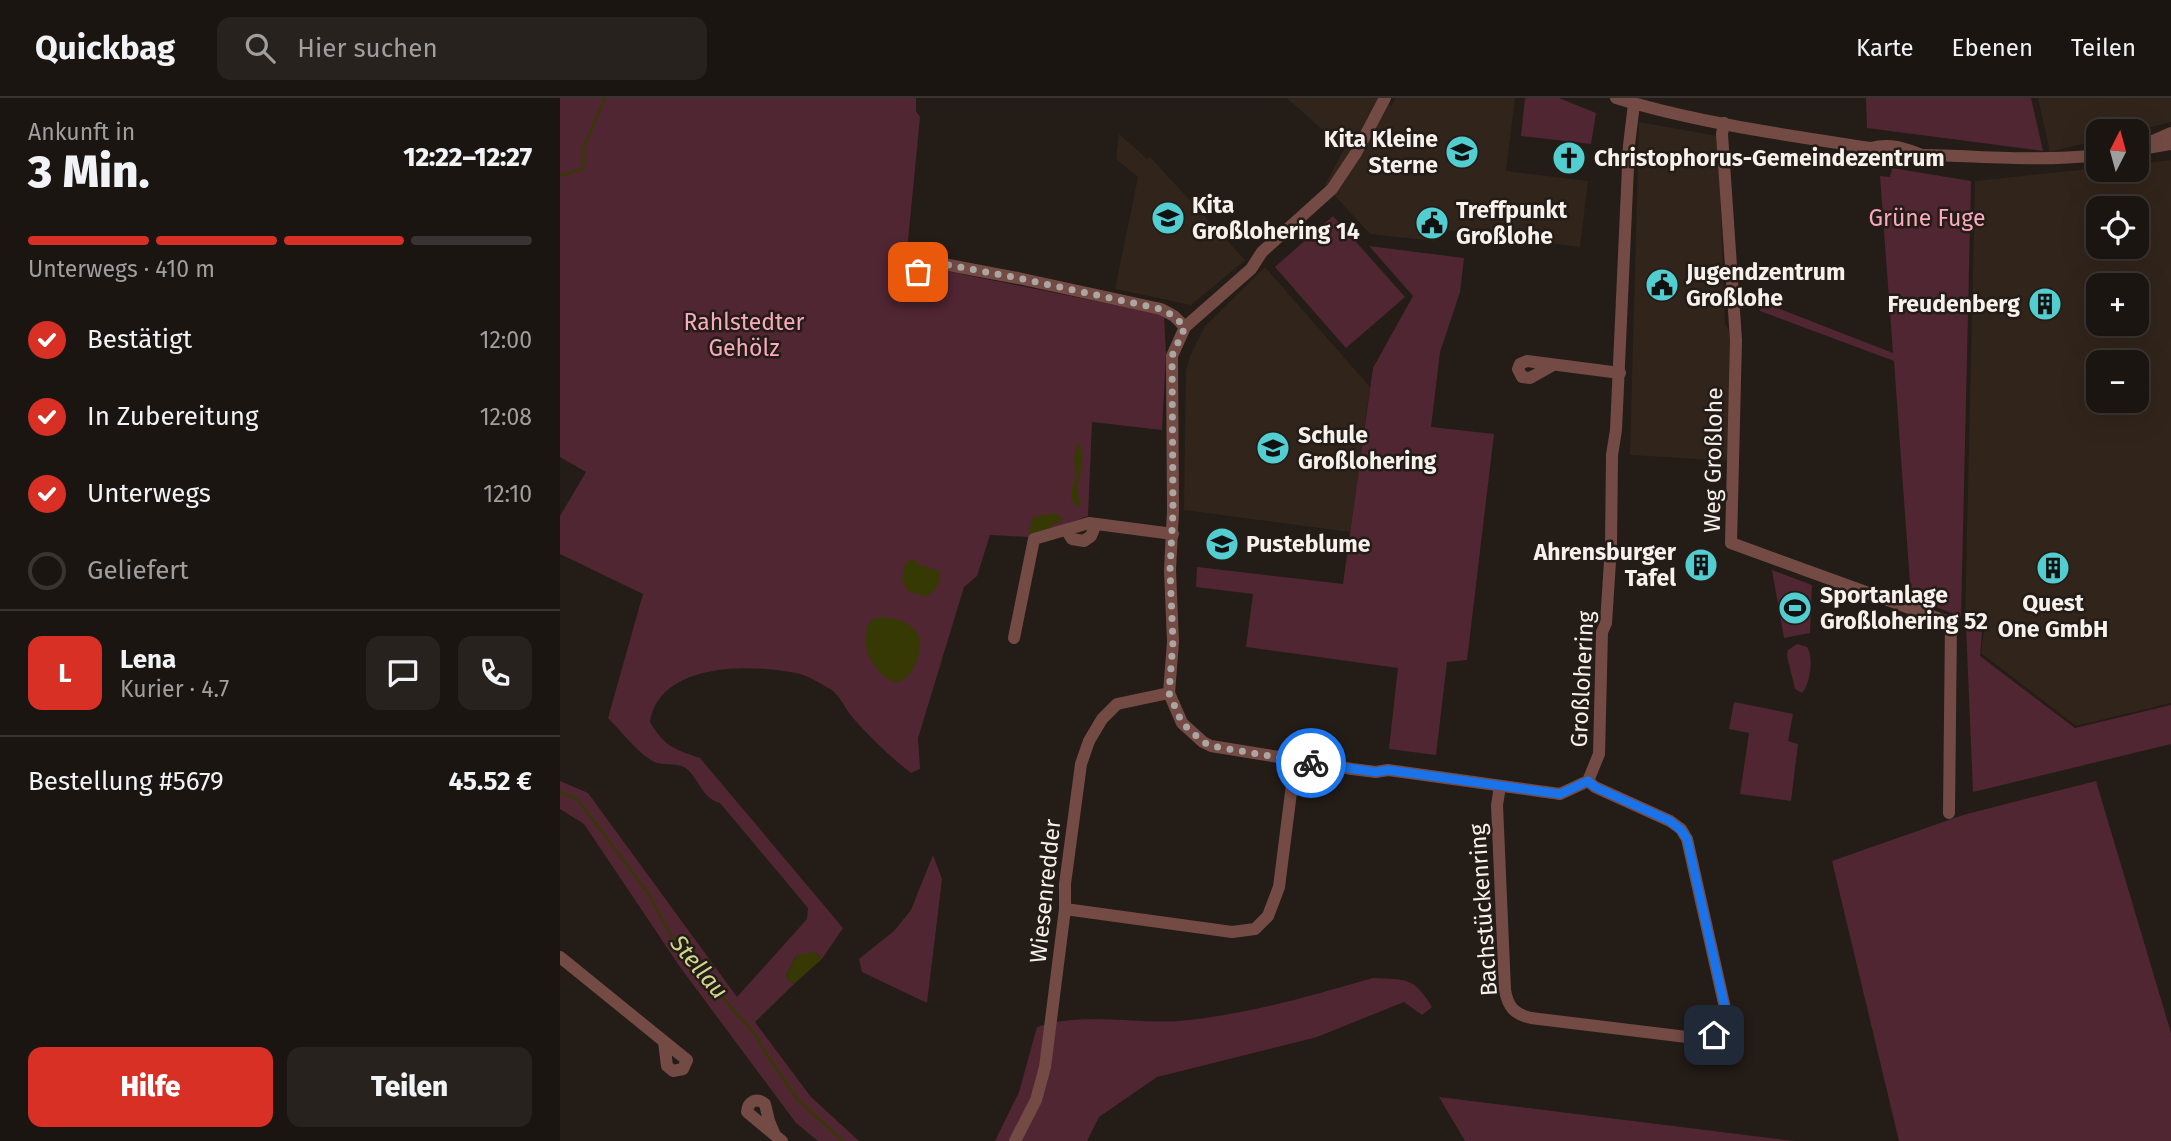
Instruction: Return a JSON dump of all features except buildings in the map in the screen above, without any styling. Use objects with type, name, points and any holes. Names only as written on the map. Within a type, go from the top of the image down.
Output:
[{"type":"street","name":"Großlohering","points":[[1385,98],[1356,153],[1332,189],[1262,252],[1251,269],[1185,327],[1172,356],[1173,534],[1170,570],[1173,642],[1169,693],[1182,723],[1211,746],[1295,761],[1376,772],[1388,770],[1560,794],[1588,781],[1599,754],[1602,632],[1606,623],[1611,546],[1612,455],[1620,373],[1629,145],[1634,104]]},
{"type":"street","points":[[1616,98],[1724,123],[1871,148],[1893,146],[1922,155],[2018,160],[2086,156]]},
{"type":"street","name":"Weg Großlohe","points":[[1724,123],[1722,134],[1736,340],[1731,543],[1951,623],[1949,813]]},
{"type":"street","points":[[2149,143],[2171,133]]},
{"type":"street","points":[[2149,147],[2171,144]]},
{"type":"street","points":[[919,264],[938,263],[1161,309],[1174,316],[1185,327]]},
{"type":"street","points":[[1553,365],[1620,373]]},
{"type":"street","points":[[1014,638],[1034,539],[1089,523],[1173,534]]},
{"type":"street","name":"Wiesenredder","points":[[1015,1141],[1036,1100],[1045,1067],[1081,764],[1089,741],[1102,719],[1118,704],[1169,693]]},
{"type":"street","points":[[1065,909],[1232,932],[1255,929],[1268,916],[1279,887],[1295,761]]},
{"type":"street","name":"Bachstückenring","points":[[1500,786],[1497,805],[1505,984],[1507,1001],[1512,1009],[1531,1018],[1695,1038],[1714,1035],[1724,1024],[1725,1008],[1687,839],[1670,821],[1595,787],[1588,781]]},
{"type":"street","points":[[560,957],[664,1042]]},
{"type":"shaded area","points":[[1287,98],[1381,98],[1391,106],[1396,98],[1515,98],[1506,171],[1588,181],[1580,247],[1437,229],[1435,241],[1370,234],[1325,185],[1344,149]]},
{"type":"shaded area","points":[[2038,98],[2171,98],[2171,122],[2149,128],[2149,119],[2086,119],[2086,143],[2050,152]]},
{"type":"shaded area","points":[[1639,122],[1718,136],[1725,324],[1734,340],[1732,461],[1630,455]]},
{"type":"shaded area","name":"Kita Großlohering 14","points":[[1119,134],[1147,159],[1150,157],[1245,260],[1191,305],[1115,289],[1138,177],[1116,159]]},
{"type":"shaded area","points":[[2171,160],[2171,703],[2076,726],[1981,653],[1984,630],[1965,621],[1975,181],[2086,169],[2086,182],[2149,182],[2149,163]]},
{"type":"shaded area","name":"Schule Großlohering","points":[[1265,267],[1370,387],[1350,532],[1184,510],[1186,371],[1190,356],[1205,326]]},
{"type":"shaded area","points":[[1077,442],[1082,453],[1077,488],[1079,506],[1075,505],[1071,498],[1076,476],[1074,459]]},
{"type":"shaded area","points":[[1054,513],[1064,519],[1044,530],[1028,534],[1033,517]]},
{"type":"shaded area","points":[[913,559],[920,565],[940,571],[937,586],[926,597],[908,591],[902,580],[905,563]]},
{"type":"shaded area","points":[[881,617],[899,620],[911,626],[920,642],[912,671],[896,683],[880,673],[866,648],[865,638],[871,620]]},
{"type":"shaded area","points":[[811,952],[822,959],[795,983],[788,981],[786,976],[796,956]]},
{"type":"green space","name":"Rahlstedter Gehölz","points":[[560,98],[916,98],[916,111],[920,117],[907,251],[899,251],[896,270],[903,281],[917,282],[930,270],[937,269],[1164,315],[1166,354],[1162,430],[1092,422],[1088,516],[1029,537],[990,535],[977,576],[964,587],[918,738],[920,769],[911,773],[867,733],[834,692],[796,673],[755,668],[710,672],[688,678],[671,688],[657,702],[650,722],[660,736],[676,749],[700,758],[843,928],[822,959],[816,953],[796,956],[786,976],[789,981],[795,983],[755,1022],[811,1097],[859,1141],[818,1141],[796,1123],[680,967],[584,824],[560,809],[560,781],[588,793],[737,997],[807,919],[808,908],[720,803],[705,793],[687,769],[651,760],[608,718],[643,594],[560,554],[560,516],[586,472],[560,457]]},
{"type":"green space","points":[[1525,98],[1559,98],[1596,113],[1591,144],[1521,136]]},
{"type":"green space","name":"Grüne Fuge","points":[[1866,98],[2031,98],[2043,151],[1867,128]]},
{"type":"green space","name":"Grüne Fuge","points":[[1892,168],[1971,181],[1961,617],[1911,597],[1894,361],[1760,311],[1762,302],[1893,353],[1880,176],[1890,177]]},
{"type":"green space","points":[[1333,216],[1405,297],[1346,348],[1275,267]]},
{"type":"green space","points":[[1369,246],[1464,258],[1460,292],[1440,352],[1431,427],[1494,434],[1467,660],[1447,662],[1436,755],[1389,749],[1398,668],[1246,647],[1253,594],[1196,587],[1197,567],[1343,584],[1373,368],[1413,296]]},
{"type":"green space","name":"Sportanlage Großlohering 52","points":[[1772,570],[1812,585],[1810,633],[1784,638]]},
{"type":"green space","points":[[1966,625],[1982,632],[1980,656],[2075,728],[2171,705],[2171,744],[1973,792]]},
{"type":"green space","name":"Sportanlage Großlohering 52","points":[[1797,644],[1807,647],[1811,664],[1802,693],[1795,689],[1787,656],[1788,650]]},
{"type":"green space","points":[[1734,702],[1793,714],[1788,741],[1798,744],[1791,801],[1740,794],[1749,733],[1729,729]]},
{"type":"green space","points":[[2096,781],[2171,1033],[2171,1141],[1899,1141],[1832,861],[1963,815]]},
{"type":"green space","points":[[933,855],[942,879],[927,1003],[862,972],[859,959],[894,931],[911,910]]},
{"type":"green space","points":[[1373,978],[1408,982],[1420,990],[1432,1007],[1422,1015],[1404,1002],[1317,1037],[1157,1077],[1099,1117],[1087,1141],[995,1141],[1019,1092],[1037,1027],[1090,1019],[1162,1022],[1205,1018],[1278,1004]]},
{"type":"green space","points":[[1439,1097],[1794,1141],[1465,1141]]},
{"type":"waterway","points":[[560,176],[582,169],[583,148],[605,98]]},
{"type":"waterway","name":"Stellau","points":[[560,792],[578,800],[648,893],[669,932],[688,958],[758,1038],[797,1099],[843,1141]]},
{"type":"way so far","points":[[918,272],[919,264],[938,263],[1018,278],[1161,309],[1174,316],[1185,327],[1172,356],[1173,534],[1170,570],[1173,642],[1169,693],[1182,723],[1211,746],[1311,763]]},
{"type":"place","name":"Kita Kleine Sterne","points":[[1462,152]]},
{"type":"place","name":"Christophorus-Gemeindezentrum","points":[[1569,158]]},
{"type":"place","name":"Kita Großlohering 14","points":[[1168,218]]},
{"type":"place","name":"Treffpunkt Großlohe","points":[[1432,223]]},
{"type":"place","name":"Jugendzentrum Großlohe","points":[[1662,285]]},
{"type":"place","name":"Freudenberg","points":[[2045,304]]},
{"type":"place","name":"Schule Großlohering","points":[[1273,448]]},
{"type":"place","name":"Pusteblume","points":[[1222,544]]},
{"type":"place","name":"Ahrensburger Tafel","points":[[1701,565]]},
{"type":"place","name":"Quest One GmbH","points":[[2053,568]]},
{"type":"place","name":"Sportanlage Großlohering 52","points":[[1795,608]]},
{"type":"route","points":[[1311,763],[1376,772],[1388,770],[1560,794],[1588,781],[1595,787],[1670,821],[1687,839],[1723,996],[1724,1024],[1714,1035]]}]
